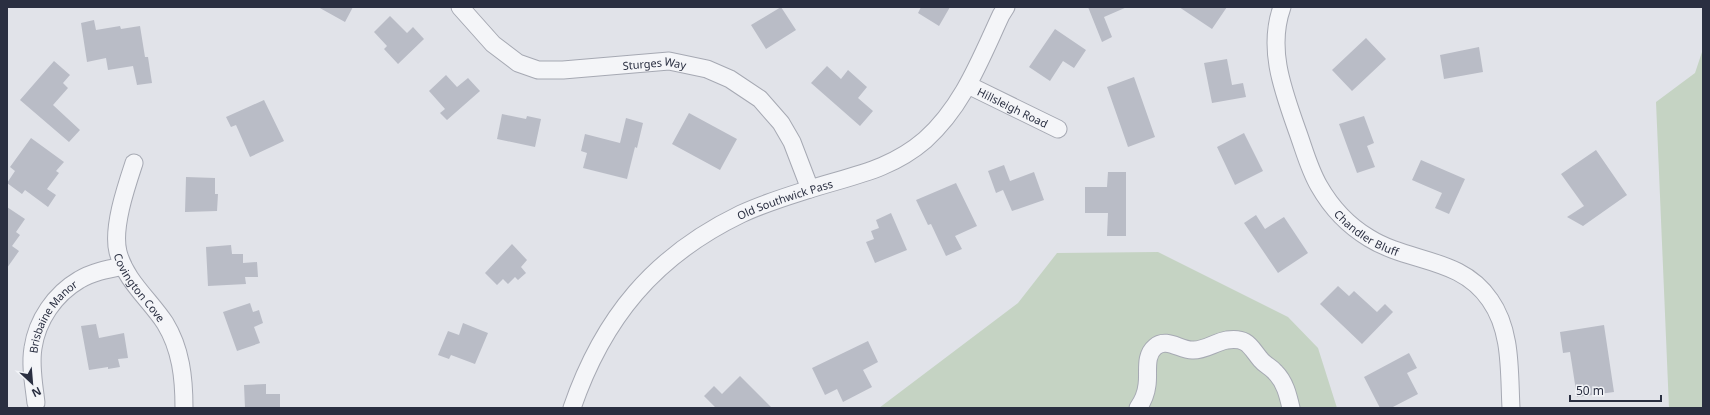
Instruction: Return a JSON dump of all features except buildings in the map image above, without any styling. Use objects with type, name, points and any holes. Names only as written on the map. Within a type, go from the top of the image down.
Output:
[{"type":"street","name":"Sturges Way","points":[[460,7],[493,44],[518,63],[538,70],[563,70],[669,61],[708,68],[730,79],[760,99],[781,123],[792,142],[810,189]]},
{"type":"street","name":"Old Southwick Pass","points":[[572,408],[583,378],[603,338],[621,311],[640,287],[664,263],[683,248],[711,230],[741,214],[770,202],[810,189],[866,174],[891,163],[924,140],[941,124],[957,104],[968,85],[1006,7]]},
{"type":"street","name":"Chandler Bluff","points":[[1282,7],[1278,17],[1276,58],[1282,86],[1309,164],[1319,187],[1340,215],[1370,239],[1397,251],[1448,266],[1470,278],[1480,287],[1490,299],[1503,325],[1507,344],[1511,408]]},
{"type":"street","name":"Hillsleigh Road","points":[[968,85],[1058,129]]},
{"type":"street","name":"Covington Cove","points":[[134,163],[124,197],[116,236],[118,252],[123,266],[129,276],[172,335],[178,351],[184,382],[184,408]]},
{"type":"street","name":"Brisbaine Manor","points":[[36,403],[33,349],[37,331],[45,313],[60,295],[79,280],[102,271],[123,266]]},
{"type":"street","points":[[1138,408],[1145,394],[1149,358],[1155,346],[1161,343],[1167,343],[1187,350],[1196,350],[1218,342],[1237,339],[1246,342],[1262,361],[1276,372],[1285,387],[1291,408]]},
{"type":"green space","points":[[1703,49],[1703,408],[1669,408],[1656,102],[1695,73]]},
{"type":"green space","points":[[1158,252],[1288,317],[1318,348],[1337,408],[879,408],[1018,303],[1057,253]]}]
